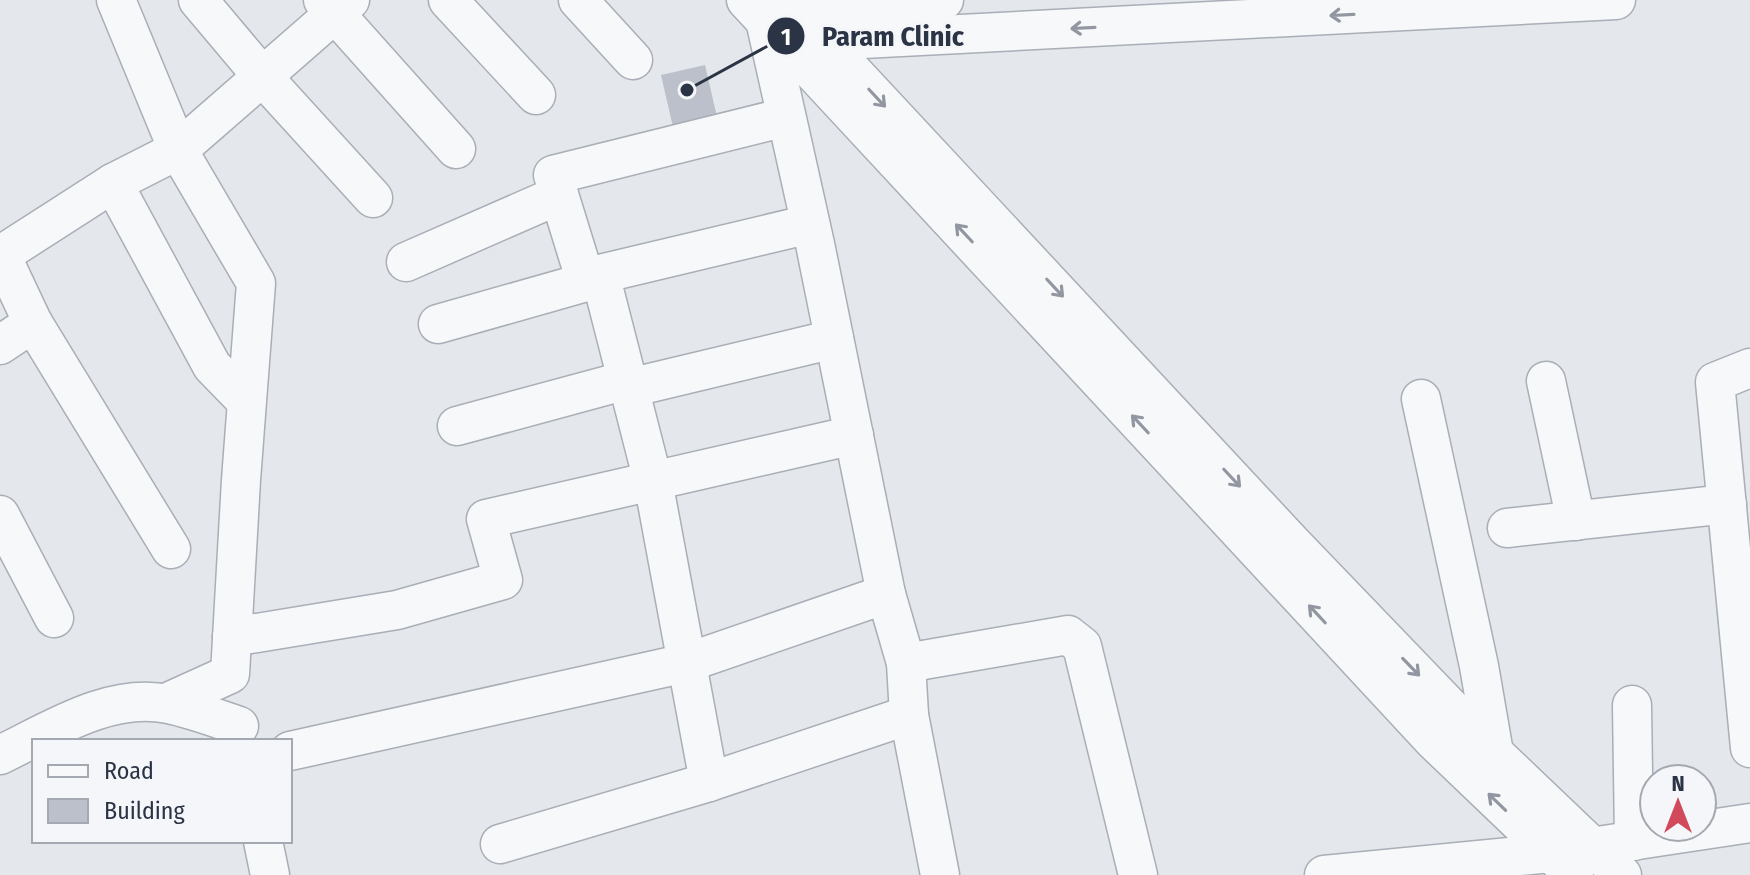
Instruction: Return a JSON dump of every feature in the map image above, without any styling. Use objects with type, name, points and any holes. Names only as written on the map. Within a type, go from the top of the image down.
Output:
[{"type":"street","points":[[33,739],[113,704],[166,703],[241,733],[231,656],[256,283],[178,150],[116,0]]},
{"type":"street","points":[[198,0],[373,198]]},
{"type":"street","points":[[448,0],[536,95]]},
{"type":"street","points":[[578,0],[633,60]]},
{"type":"street","points":[[784,20],[944,0]]},
{"type":"street","points":[[784,20],[1616,0]]},
{"type":"street","points":[[171,549],[33,323],[1,255],[113,183],[178,150],[262,76],[336,4],[456,149]]},
{"type":"street","points":[[784,20],[786,117],[886,594],[906,663],[909,715],[940,875]]},
{"type":"street","points":[[784,20],[1494,753],[1572,858]]},
{"type":"street","points":[[784,20],[1434,741],[1572,858]]},
{"type":"street","points":[[709,782],[653,481],[628,384],[593,278],[553,175],[786,117]]},
{"type":"street","points":[[113,183],[212,366],[246,401]]},
{"type":"street","points":[[406,262],[559,195]]},
{"type":"street","points":[[438,324],[593,278],[810,224]]},
{"type":"street","points":[[0,345],[33,323]]},
{"type":"street","points":[[457,426],[628,384],[834,339]]},
{"type":"street","points":[[1750,368],[1715,382],[1750,748]]},
{"type":"street","points":[[1546,381],[1576,521]]},
{"type":"street","points":[[1421,399],[1479,666],[1494,753]]},
{"type":"street","points":[[166,703],[231,656],[503,580],[486,519],[854,435]]},
{"type":"street","points":[[1507,528],[1727,504]]},
{"type":"street","points":[[0,515],[54,618]]},
{"type":"street","points":[[292,751],[686,663],[886,594]]},
{"type":"street","points":[[906,663],[1068,635],[1082,646],[1138,875]]},
{"type":"street","points":[[1628,858],[1632,705]]},
{"type":"street","points":[[500,844],[709,782],[909,715]]},
{"type":"street","points":[[0,755],[32,740]]},
{"type":"street","points":[[1344,874],[1572,858],[1628,858],[1750,823]]},
{"type":"street","points":[[263,843],[270,875]]},
{"type":"building","points":[[705,65],[717,117],[673,127],[661,75]]},
{"type":"place","name":"Param Clinic","points":[[687,90]]}]
